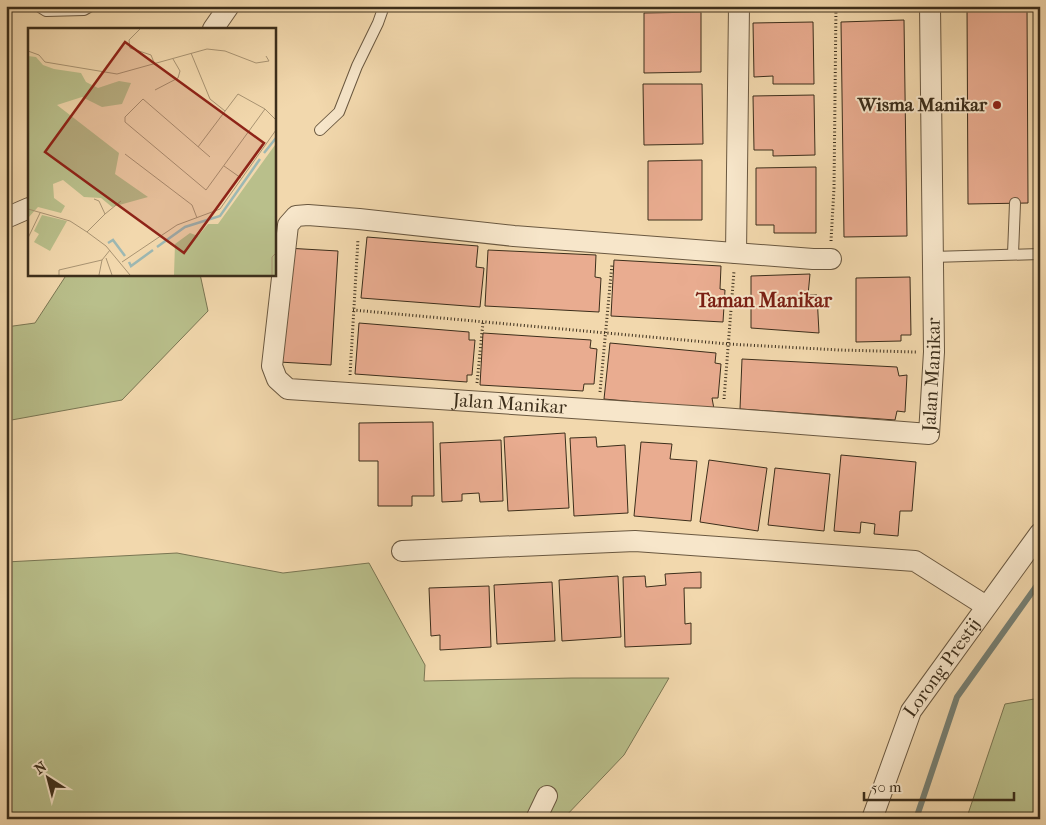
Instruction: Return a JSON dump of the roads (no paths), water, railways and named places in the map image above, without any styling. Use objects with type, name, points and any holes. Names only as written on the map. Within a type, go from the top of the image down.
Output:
[{"type":"street","points":[[214,28],[229,6]]},
{"type":"street","points":[[736,253],[739,6]]},
{"type":"street","name":"Jalan Manikar","points":[[831,259],[514,236],[308,214],[296,216],[288,226],[272,366],[277,379],[288,389],[929,434],[934,352],[930,6]]},
{"type":"street","points":[[6,218],[28,208]]},
{"type":"street","name":"Lorong Prestij","points":[[872,819],[910,711],[1040,533]]},
{"type":"street","points":[[402,551],[635,540],[915,560],[986,606]]},
{"type":"street","points":[[536,819],[547,796]]},
{"type":"lane","points":[[38,6],[46,11],[55,11],[84,10],[91,6]]},
{"type":"lane","points":[[320,130],[339,112],[384,6]]},
{"type":"lane","points":[[1013,254],[1015,203]]},
{"type":"lane","points":[[932,258],[1040,254]]},
{"type":"waterway","points":[[916,819],[957,697],[1040,581]]},
{"type":"place","name":"Wisma Manikar","points":[[997,105]]},
{"type":"district","name":"Taman Manikar","points":[[764,300]]}]
